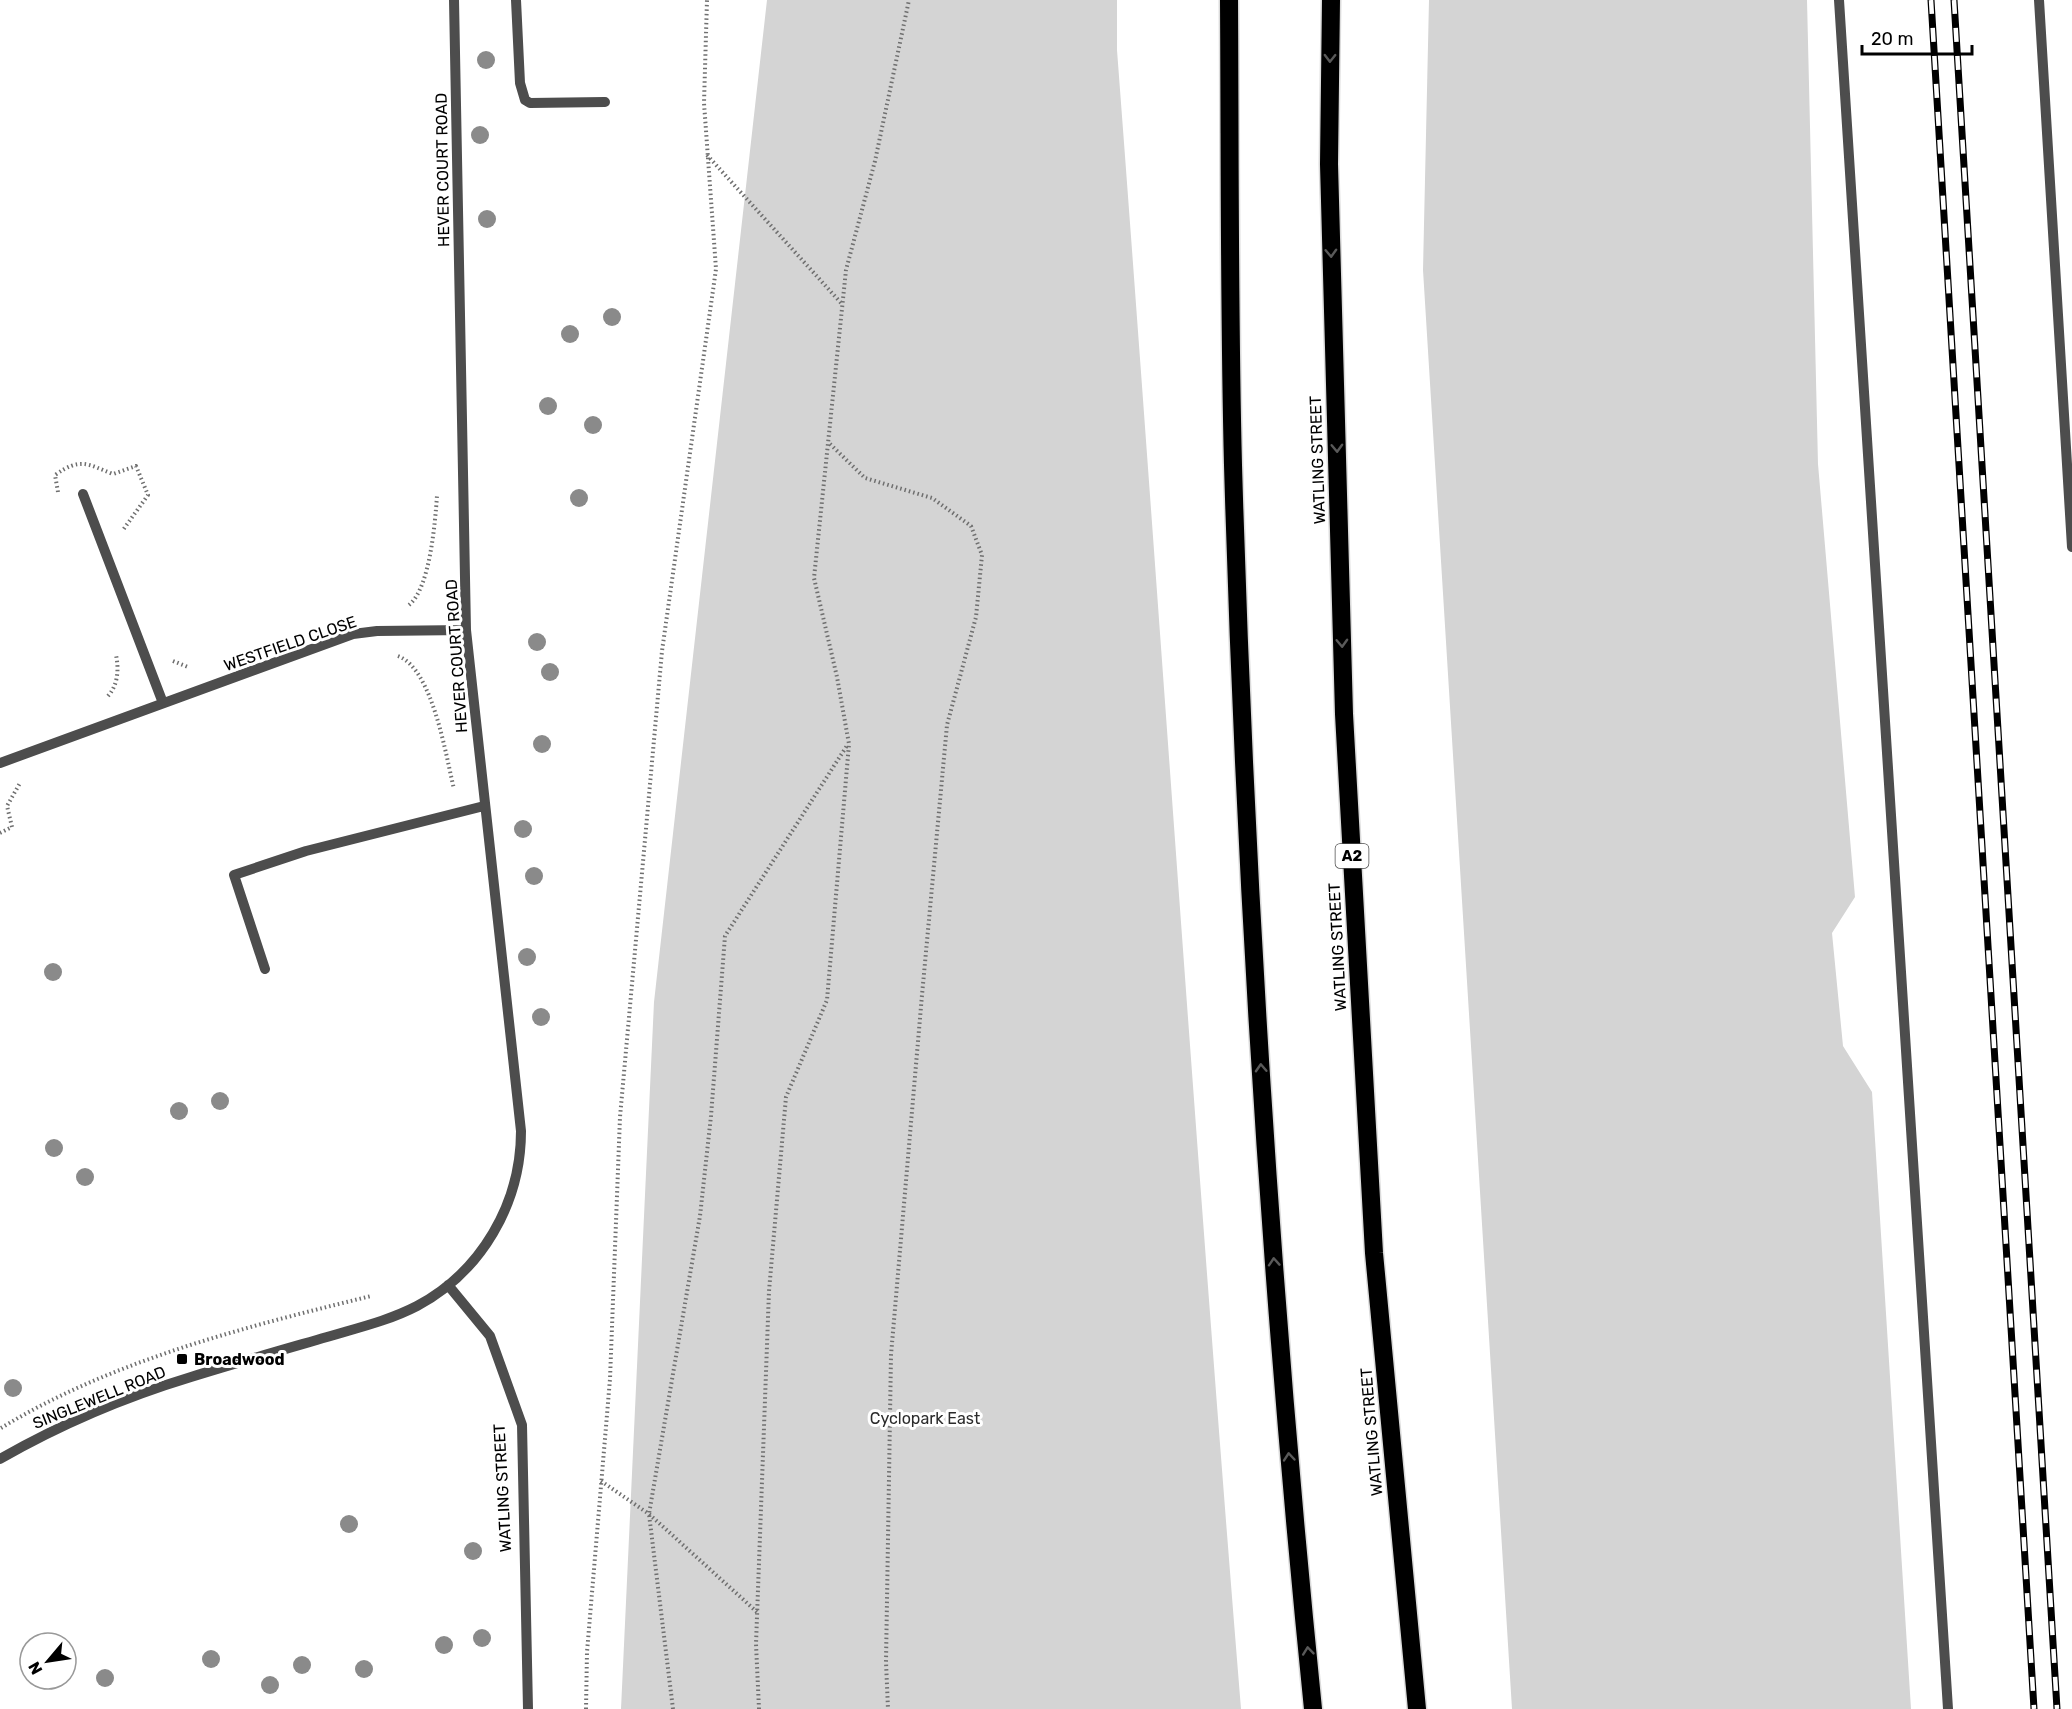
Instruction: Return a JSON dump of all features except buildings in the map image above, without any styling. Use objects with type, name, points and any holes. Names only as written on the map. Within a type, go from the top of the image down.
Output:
[{"type":"highway","points":[[1229,0],[1233,461],[1244,777],[1282,1383],[1314,1709]]},
{"type":"highway","name":"WATLING STREET","points":[[1331,0],[1329,164],[1344,714],[1374,1253],[1417,1709]]},
{"type":"street","name":"HEVER COURT ROAD","points":[[448,1285],[483,1248],[506,1211],[515,1183],[521,1131],[466,630],[454,0]]},
{"type":"street","points":[[516,0],[520,87],[525,100],[530,103],[605,102]]},
{"type":"street","points":[[1839,0],[1948,1709]]},
{"type":"street","points":[[2039,0],[2072,547]]},
{"type":"street","points":[[82,494],[163,703]]},
{"type":"street","name":"WESTFIELD CLOSE","points":[[0,763],[358,633],[466,630]]},
{"type":"street","points":[[265,969],[234,875],[306,851],[484,806]]},
{"type":"street","name":"SINGLEWELL ROAD","points":[[0,1459],[55,1428],[112,1405],[188,1377],[395,1316],[422,1303],[448,1285]]},
{"type":"street","name":"WATLING STREET","points":[[448,1285],[490,1336],[522,1425],[528,1709]]},
{"type":"path","points":[[586,1709],[587,1652],[610,1379],[620,1117],[662,651],[716,269],[704,103],[707,0]]},
{"type":"path","points":[[759,1709],[757,1613],[769,1291],[786,1097],[827,1000],[849,744],[837,677],[814,578],[830,444],[846,270],[875,161],[909,0]]},
{"type":"path","points":[[707,155],[843,305]]},
{"type":"path","points":[[830,444],[865,478],[932,498],[971,526],[982,555],[975,617],[947,725],[891,1355],[886,1662],[888,1709]]},
{"type":"path","points":[[61,503],[54,478],[57,473],[85,462],[113,474],[136,466],[148,495],[120,535]]},
{"type":"path","points":[[405,608],[414,600],[424,579],[437,489]]},
{"type":"path","points":[[103,701],[114,688],[118,670],[113,647]]},
{"type":"path","points":[[388,653],[408,661],[423,683],[434,713],[459,813]]},
{"type":"path","points":[[168,658],[182,666],[196,669]]},
{"type":"path","points":[[673,1709],[669,1658],[649,1514],[700,1216],[711,1116],[724,936],[849,744]]},
{"type":"path","points":[[0,832],[12,827],[7,807],[25,777]]},
{"type":"path","points":[[0,1428],[54,1398],[141,1363],[241,1331],[374,1295]]},
{"type":"path","points":[[601,1481],[649,1514],[757,1613]]},
{"type":"green space","name":"Cyclopark East","points":[[767,0],[1117,0],[1117,50],[1241,1709],[621,1709],[654,1002]]},
{"type":"green space","points":[[1429,0],[1807,0],[1818,464],[1855,897],[1832,933],[1843,1046],[1872,1092],[1911,1709],[1512,1709],[1423,270]]},
{"type":"railway","points":[[1931,0],[2034,1709]]},
{"type":"railway","points":[[1954,0],[2057,1709]]},
{"type":"place","name":"Broadwood","points":[[182,1359]]}]
